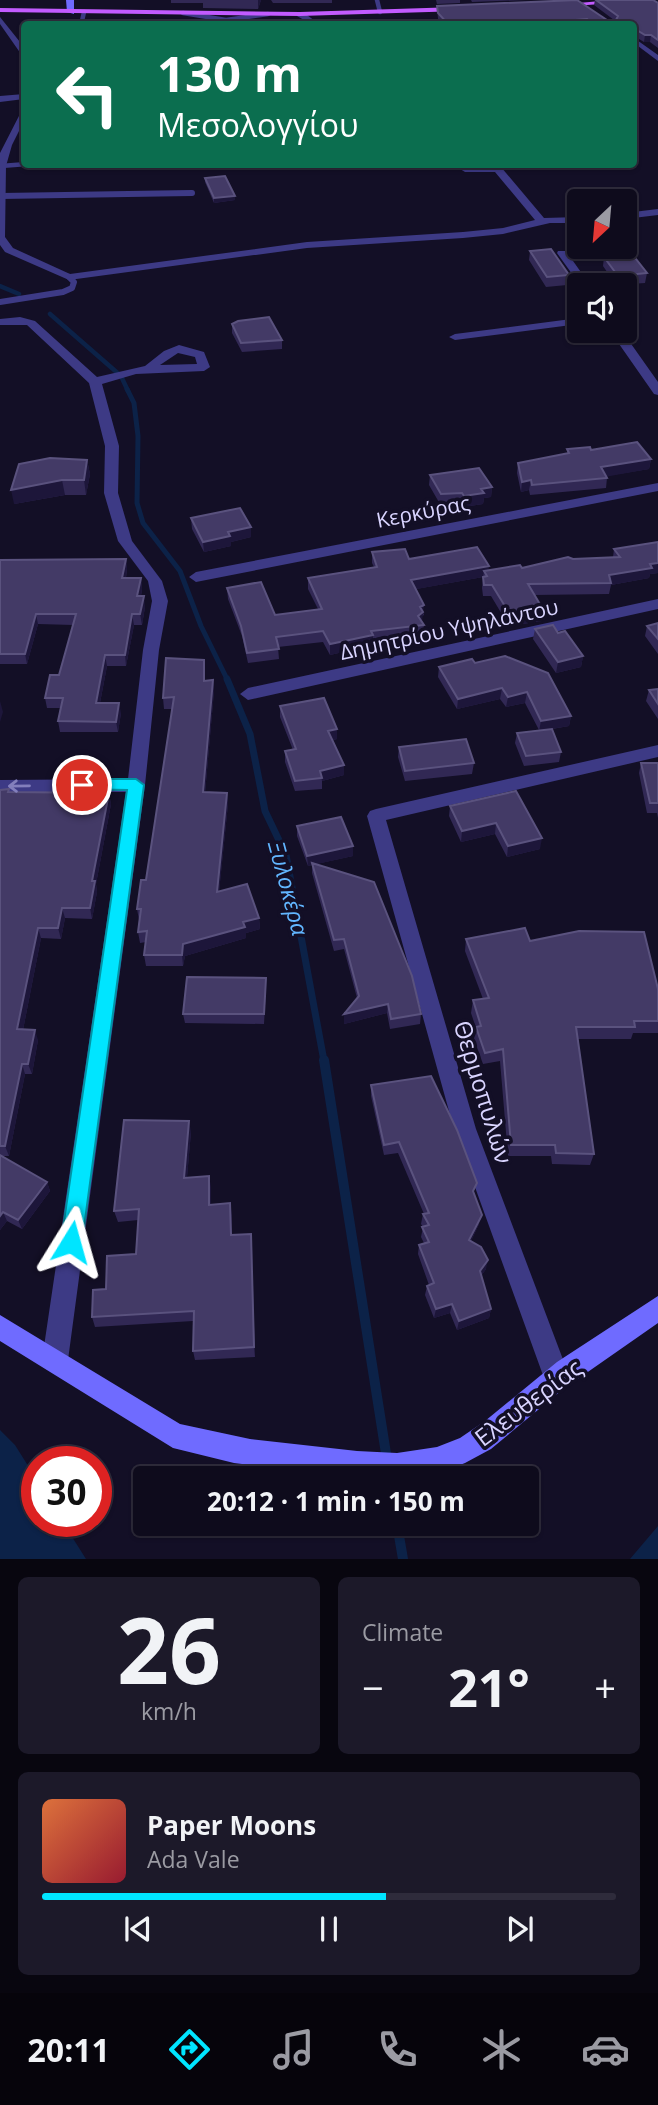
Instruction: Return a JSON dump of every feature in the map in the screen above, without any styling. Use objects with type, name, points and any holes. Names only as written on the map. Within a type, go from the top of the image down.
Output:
[{"type":"main road","points":[[550,5],[650,0]]},
{"type":"main road","points":[[0,10],[300,14],[469,8]]},
{"type":"street","points":[[70,0],[71,12]]},
{"type":"street","points":[[582,4],[592,10]]},
{"type":"street","points":[[300,14],[310,21]]},
{"type":"street","points":[[0,19],[21,48]]},
{"type":"street","points":[[637,42],[657,55]]},
{"type":"street","points":[[0,99],[21,97]]},
{"type":"street","points":[[21,119],[7,145],[1,166],[0,237],[4,244],[19,256],[69,277],[307,245],[490,232],[541,221],[567,220]]},
{"type":"street","points":[[463,168],[482,168]]},
{"type":"street","points":[[500,168],[541,221]]},
{"type":"street","points":[[637,215],[658,212]]},
{"type":"street","points":[[562,253],[576,273]]},
{"type":"street","points":[[0,322],[26,321],[34,325],[95,382],[112,446],[111,493],[125,541],[155,581],[160,601],[151,650],[136,785],[55,1360]]},
{"type":"street","points":[[455,337],[567,323]]},
{"type":"street","points":[[624,343],[658,391]]},
{"type":"street","points":[[95,382],[151,366]]},
{"type":"street","name":"Κερκύρας","points":[[196,577],[658,487]]},
{"type":"street","name":"Δημητρίου Υψηλάντου","points":[[248,694],[658,604]]},
{"type":"street","name":"Θερμοπυλών","points":[[556,1378],[465,1129],[376,816],[658,751]]},
{"type":"street","points":[[0,786],[136,785]]},
{"type":"street","name":"Ελευθερίας","points":[[0,1327],[173,1435],[193,1443],[225,1450],[357,1464],[413,1463],[456,1454],[480,1440],[556,1378],[658,1308]]},
{"type":"lane","points":[[377,0],[380,12]]},
{"type":"lane","points":[[650,0],[658,5]]},
{"type":"lane","points":[[82,21],[84,12]]},
{"type":"lane","points":[[1,166],[21,164]]},
{"type":"lane","points":[[1,196],[192,192]]},
{"type":"lane","points":[[0,302],[63,292],[72,288],[74,282],[69,277]]},
{"type":"water","points":[[0,1430],[21,1455],[21,1537],[72,1537],[86,1559],[0,1559]]},
{"type":"water","points":[[658,1526],[658,1559],[630,1559]]},
{"type":"building","points":[[577,0],[607,20],[616,20],[618,16],[596,0],[653,0],[658,3],[658,40],[637,30],[637,21],[445,21],[438,13],[437,6]]},
{"type":"building","points":[[225,176],[235,196],[214,198],[205,178]]},
{"type":"building","points":[[551,249],[567,275],[547,277],[530,251]]},
{"type":"building","points":[[605,259],[636,259],[647,273],[637,274],[616,273]]},
{"type":"building","points":[[269,317],[282,340],[241,343],[232,324]]},
{"type":"building","points":[[637,442],[651,459],[601,467],[607,478],[532,485],[531,480],[522,482],[518,463],[569,453],[567,449],[590,447],[591,450]]},
{"type":"building","points":[[50,458],[87,460],[84,480],[62,480],[11,490],[19,464]]},
{"type":"building","points":[[479,468],[492,487],[481,489],[484,493],[464,496],[462,493],[441,494],[430,475]]},
{"type":"building","points":[[240,508],[251,527],[228,532],[230,536],[203,542],[191,518]]},
{"type":"building","points":[[658,542],[658,563],[650,564],[652,568],[609,575],[611,583],[528,584],[544,611],[511,616],[492,585],[484,585],[483,577],[487,576],[484,571],[520,565],[522,568],[568,557],[620,557],[614,549]]},
{"type":"building","points":[[477,547],[489,566],[411,580],[424,605],[420,607],[423,612],[418,616],[424,625],[371,631],[373,635],[330,644],[323,631],[276,637],[279,649],[247,653],[241,626],[227,588],[261,582],[275,615],[322,609],[308,578],[377,567],[372,552],[405,549],[409,559]]},
{"type":"building","points":[[126,559],[122,578],[141,578],[137,596],[144,596],[140,614],[132,614],[125,655],[105,655],[96,703],[119,703],[116,722],[58,721],[63,698],[45,698],[50,675],[59,675],[76,614],[36,614],[25,654],[0,654],[0,560]]},
{"type":"building","points":[[658,623],[658,639],[647,626]]},
{"type":"building","points":[[553,625],[558,633],[565,631],[583,656],[558,662],[535,629]]},
{"type":"building","points":[[505,656],[548,673],[571,716],[541,721],[527,692],[508,697],[502,688],[458,699],[439,667],[472,659],[475,663]]},
{"type":"building","points":[[166,658],[204,660],[204,681],[213,680],[203,792],[227,793],[217,892],[247,884],[259,918],[243,922],[245,927],[183,944],[182,955],[144,955],[147,931],[138,932],[141,909],[137,909],[141,880],[146,880],[174,697],[163,698]]},
{"type":"building","points":[[658,689],[658,704],[649,690]]},
{"type":"building","points":[[324,698],[337,729],[328,731],[344,765],[320,771],[322,778],[295,781],[285,751],[296,749],[280,706]]},
{"type":"building","points":[[552,729],[561,752],[526,756],[517,733]]},
{"type":"building","points":[[466,739],[474,763],[405,771],[399,747]]},
{"type":"building","points":[[641,763],[658,763],[658,803],[650,803]]},
{"type":"building","points":[[9,789],[8,792],[109,793],[92,881],[95,881],[90,908],[62,908],[58,928],[38,928],[17,1029],[35,1030],[28,1064],[22,1064],[5,1146],[0,1146],[0,790]]},
{"type":"building","points":[[516,791],[542,838],[508,846],[496,823],[462,831],[450,806]]},
{"type":"building","points":[[341,817],[353,846],[307,856],[297,826]]},
{"type":"building","points":[[312,863],[374,882],[412,976],[421,1014],[391,1019],[388,1004],[344,1014],[359,996],[344,939],[334,940]]},
{"type":"building","points":[[525,928],[530,941],[579,931],[644,932],[658,989],[658,1021],[634,1021],[635,1027],[576,1027],[594,1154],[556,1153],[555,1145],[511,1145],[503,1049],[485,1053],[476,1027],[481,1026],[473,1000],[489,998],[466,939]]},
{"type":"building","points":[[187,977],[266,978],[264,1014],[183,1014]]},
{"type":"building","points":[[431,1076],[457,1130],[477,1183],[473,1191],[482,1215],[469,1240],[481,1247],[488,1260],[480,1271],[491,1309],[459,1321],[452,1304],[436,1309],[427,1286],[434,1283],[419,1245],[429,1242],[422,1227],[429,1225],[423,1214],[429,1213],[399,1142],[384,1145],[371,1085]]},
{"type":"building","points":[[124,1120],[189,1121],[184,1178],[209,1176],[209,1205],[230,1203],[231,1235],[251,1234],[254,1347],[193,1351],[194,1311],[92,1317],[93,1290],[106,1289],[107,1256],[136,1254],[139,1209],[114,1211]]},
{"type":"building","points":[[0,1155],[47,1182],[18,1220],[3,1212],[0,1216]]},
{"type":"waterway","name":"Ξυλοκέρα","points":[[0,286],[19,294]]},
{"type":"waterway","name":"Ξυλοκέρα","points":[[50,314],[121,376],[128,391]]},
{"type":"waterway","name":"Ξυλοκέρα","points":[[128,391],[134,403],[138,436],[137,503],[143,523],[180,571],[201,626],[228,681]]},
{"type":"waterway","name":"Ξυλοκέρα","points":[[227,679],[250,734],[265,811],[286,855],[324,1061]]},
{"type":"waterway","name":"Ξυλοκέρα","points":[[324,1060],[388,1466]]},
{"type":"waterway","name":"Ξυλοκέρα","points":[[399,1536],[403,1559]]},
{"type":"route","points":[[71,1242],[136,785],[82,785]]}]
